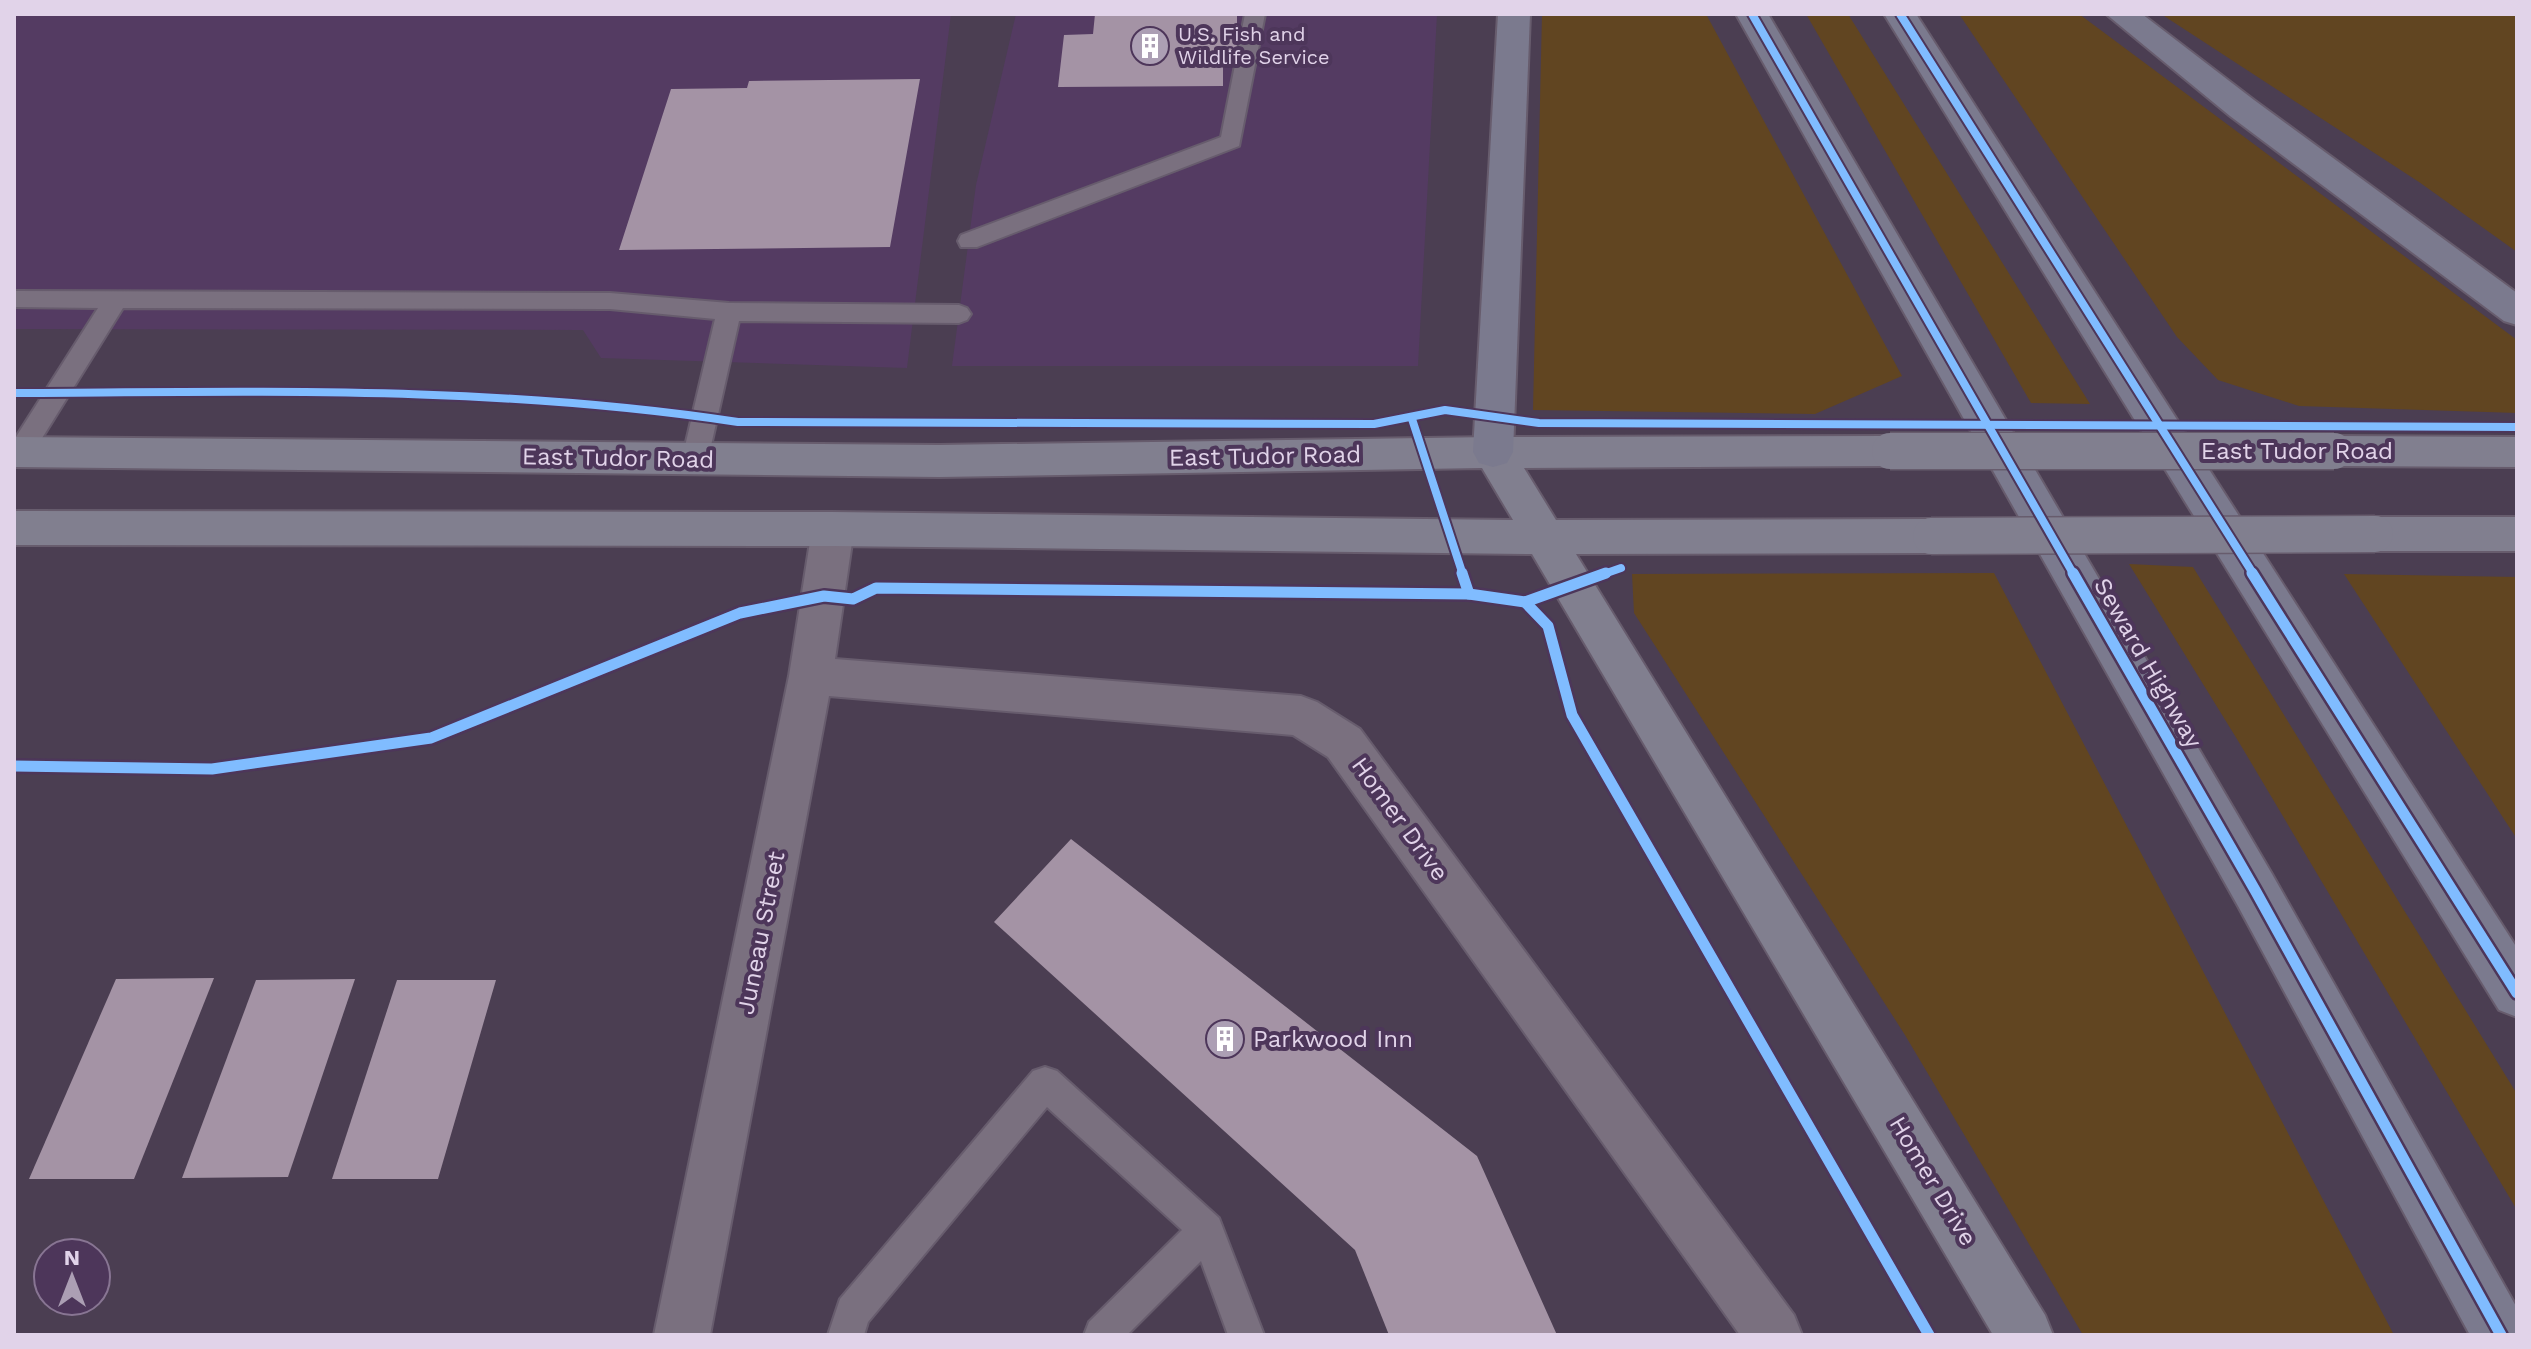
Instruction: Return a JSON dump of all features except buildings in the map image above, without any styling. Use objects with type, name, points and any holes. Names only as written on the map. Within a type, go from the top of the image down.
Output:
[{"type":"highway","points":[[1493,452],[1514,14]]},
{"type":"highway","name":"Seward Highway","points":[[1752,14],[2255,890],[2501,1335]]},
{"type":"highway","points":[[1900,14],[2517,993]]},
{"type":"highway","points":[[2122,14],[2242,108],[2517,312]]},
{"type":"main road","name":"East Tudor Road","points":[[17,452],[939,461],[1493,452],[2517,452]]},
{"type":"main road","name":"Homer Drive","points":[[1493,452],[2025,1335]]},
{"type":"main road","points":[[14,528],[833,529],[1546,537],[2517,534]]},
{"type":"street","name":"Juneau Street","points":[[682,1335],[811,676],[833,529]]},
{"type":"street","name":"Homer Drive","points":[[811,676],[1301,716],[1344,743],[1774,1335]]},
{"type":"lane","points":[[969,241],[1231,141],[1255,14]]},
{"type":"lane","points":[[14,299],[610,301],[729,312],[959,314]]},
{"type":"lane","points":[[17,452],[116,299]]},
{"type":"lane","points":[[695,459],[729,312]]},
{"type":"lane","points":[[846,1335],[853,1312],[1045,1083],[1207,1230],[1246,1335]]},
{"type":"lane","points":[[1102,1335],[1207,1230]]},
{"type":"shaded area","points":[[14,14],[951,14],[907,368],[601,358],[583,330],[14,329]]},
{"type":"shaded area","points":[[1016,14],[1437,14],[1418,366],[952,366],[976,185]]},
{"type":"shaded area","points":[[1542,14],[1706,14],[1902,376],[1815,414],[1533,410]]},
{"type":"shaded area","points":[[1806,14],[1848,14],[2090,404],[2031,403]]},
{"type":"shaded area","points":[[1959,14],[2079,14],[2517,340],[2517,413],[2299,406],[2218,380],[2177,337]]},
{"type":"shaded area","points":[[2161,14],[2517,14],[2517,252],[2419,182]]},
{"type":"shaded area","points":[[2129,564],[2193,567],[2517,1094],[2517,1210],[2240,744]]},
{"type":"shaded area","points":[[1994,573],[2394,1335],[2083,1335],[1905,1035],[1634,613],[1632,574]]},
{"type":"shaded area","points":[[2344,574],[2517,577],[2517,839]]},
{"type":"cycle path","points":[[1752,14],[2255,890],[2501,1335]]},
{"type":"cycle path","points":[[1900,14],[2517,993]]},
{"type":"cycle path","points":[[14,393],[377,391],[468,394],[649,408],[738,422],[1374,424],[1445,410],[1539,423],[2517,427]]},
{"type":"cycle path","points":[[1412,419],[1469,594]]},
{"type":"cycle path","points":[[14,766],[212,769],[431,738],[740,613],[824,596],[853,599],[876,588],[1469,594],[1525,602],[1621,568]]},
{"type":"cycle path","points":[[1525,602],[1548,626],[1572,715],[1929,1335]]},
{"type":"place","name":"U.S. Fish and Wildlife Service","points":[[1150,46]]},
{"type":"place","name":"Parkwood Inn","points":[[1225,1039]]}]
